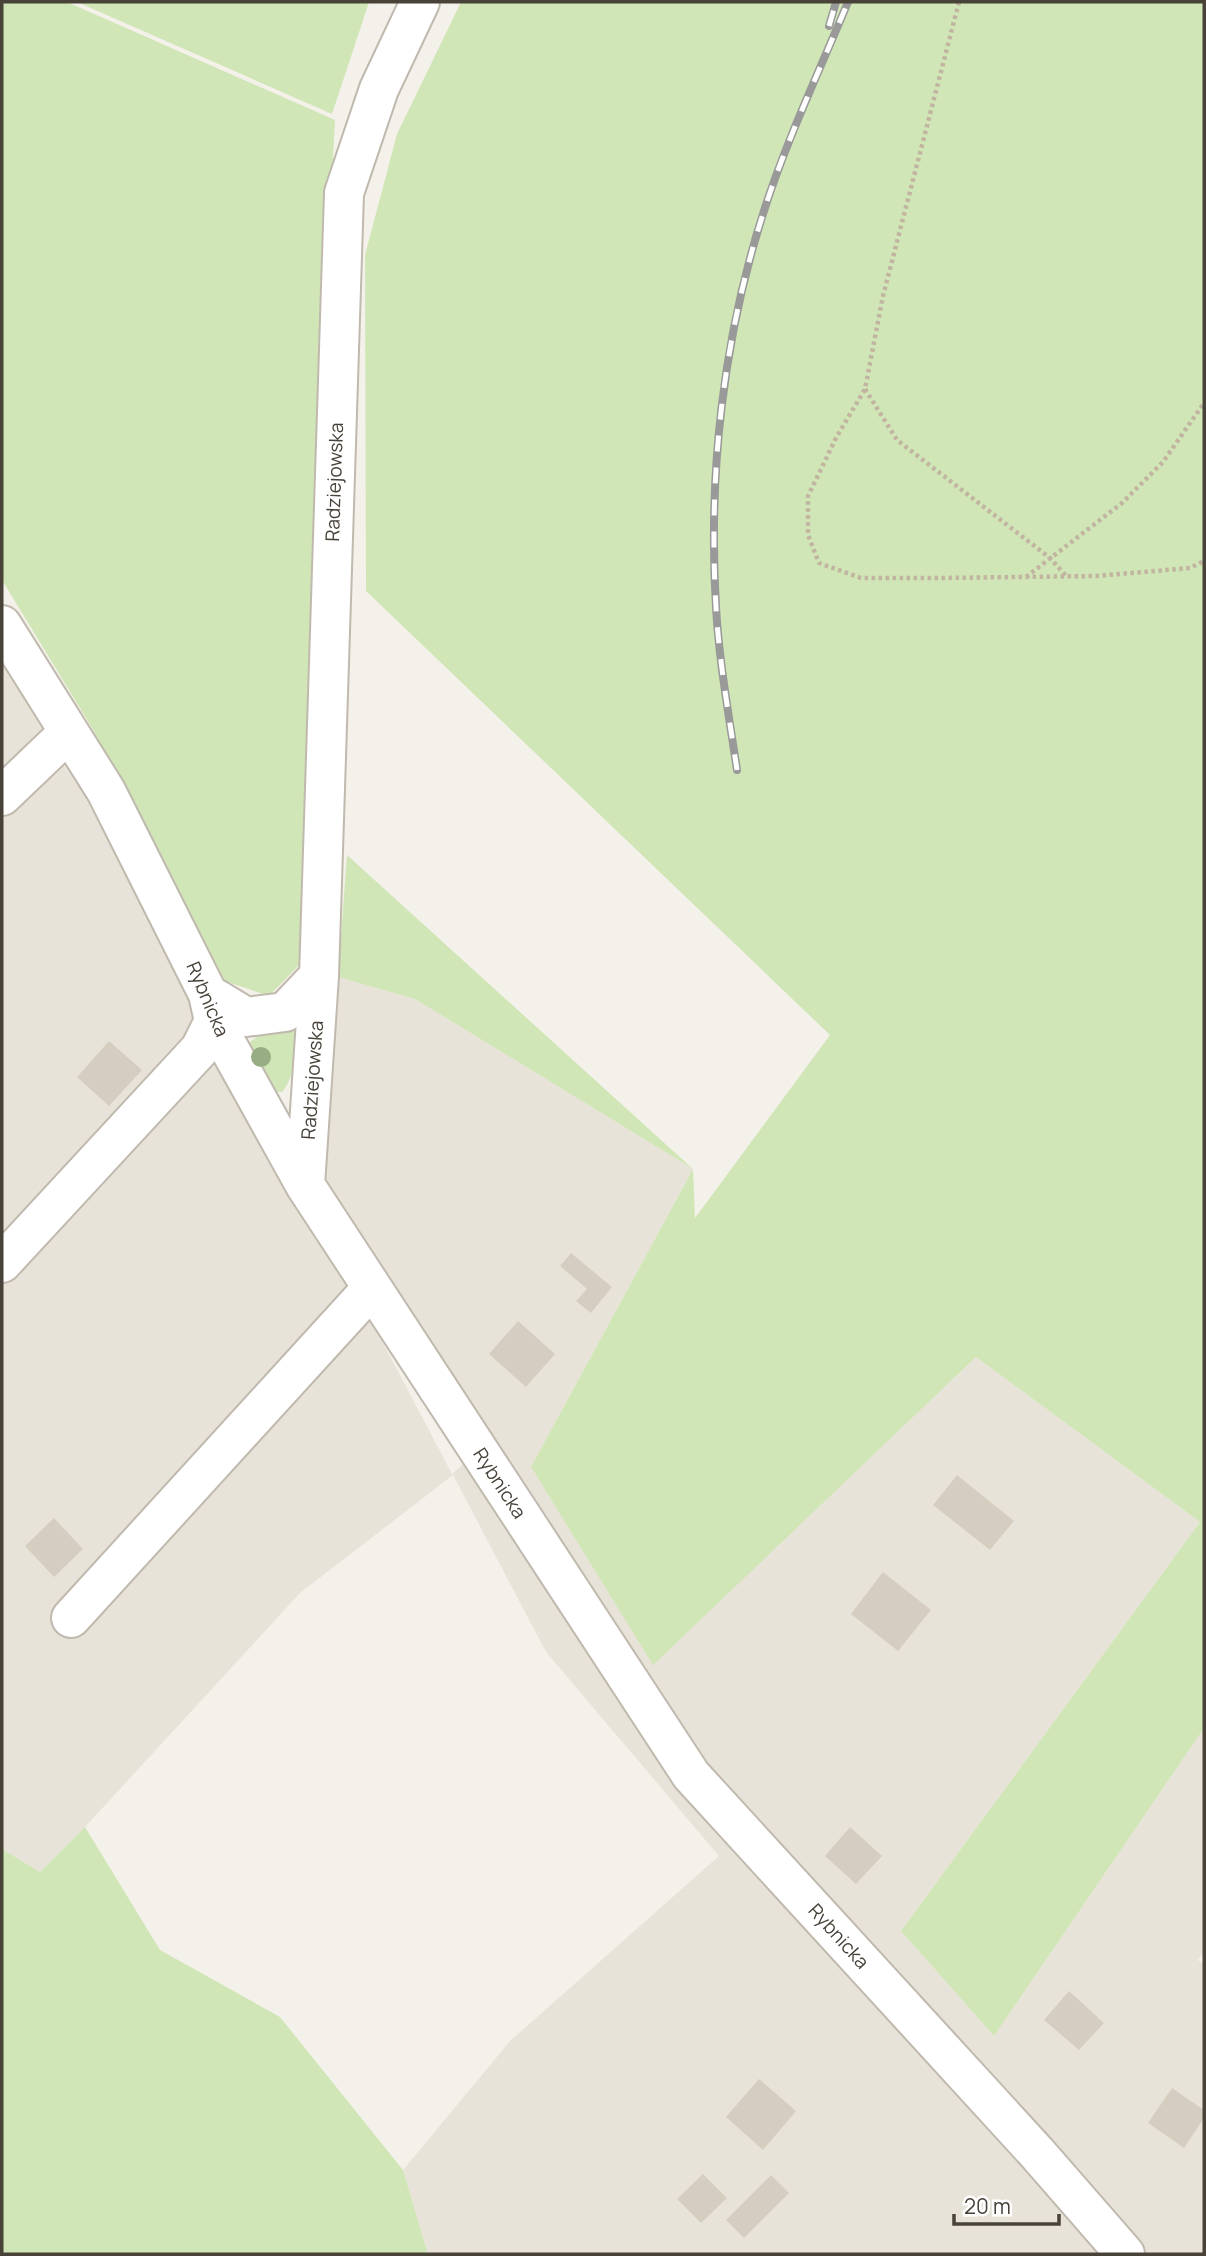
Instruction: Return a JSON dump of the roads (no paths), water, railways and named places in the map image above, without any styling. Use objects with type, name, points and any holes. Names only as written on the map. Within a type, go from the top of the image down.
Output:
[{"type":"street","name":"Radziejowska","points":[[305,1185],[319,976],[344,193],[379,89],[420,2]]},
{"type":"street","name":"Rybnicka","points":[[2,625],[106,791],[211,1007],[305,1185],[691,1775],[1037,2153],[1125,2254]]},
{"type":"street","points":[[2,796],[69,732]]},
{"type":"street","name":"Radziejowska","points":[[211,1007],[246,1017],[285,1012],[319,976]]},
{"type":"street","points":[[2,1263],[200,1049],[211,1007]]},
{"type":"street","points":[[71,1618],[372,1288]]},
{"type":"railway","points":[[829,26],[836,2]]},
{"type":"railway","points":[[737,770],[719,648],[714,557],[717,458],[728,358],[749,261],[772,187],[848,2]]}]
